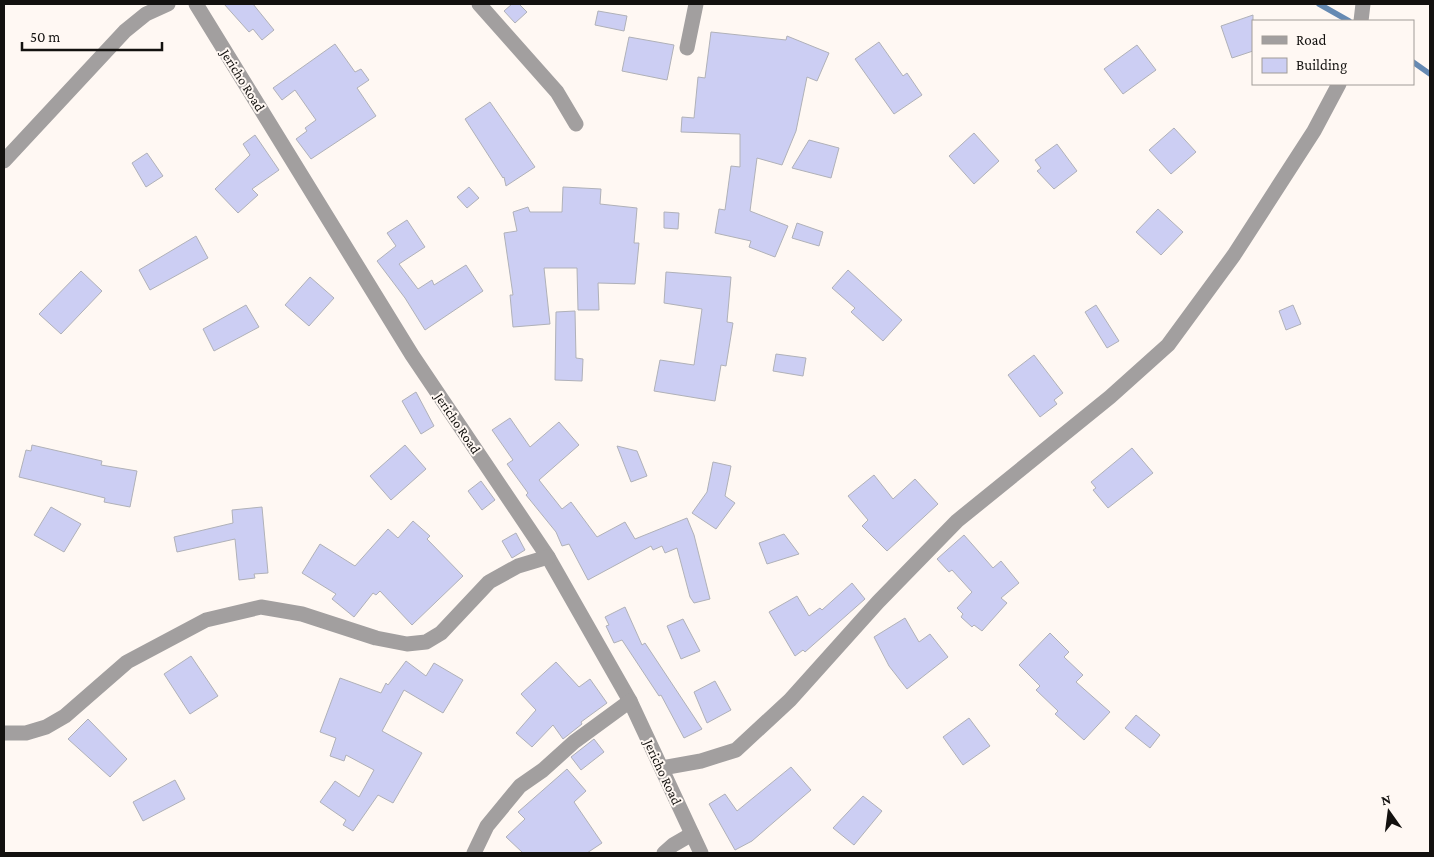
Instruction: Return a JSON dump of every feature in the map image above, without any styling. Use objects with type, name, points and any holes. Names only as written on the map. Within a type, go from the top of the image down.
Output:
[{"type":"street","points":[[4,161],[125,31],[146,14],[168,4]]},
{"type":"street","name":"Jericho Road","points":[[196,4],[412,355],[548,557],[630,701],[701,853]]},
{"type":"street","points":[[479,4],[556,92],[576,124]]},
{"type":"street","points":[[687,48],[696,4]]},
{"type":"street","points":[[1361,20],[1363,4]]},
{"type":"street","points":[[662,768],[701,761],[736,750],[790,700],[878,602],[957,521],[1110,398],[1168,345],[1239,247],[1314,131],[1338,85]]},
{"type":"street","points":[[4,733],[26,733],[46,727],[65,716],[127,662],[206,620],[261,607],[302,614],[376,638],[407,644],[426,642],[441,633],[489,582],[518,566],[548,557]]},
{"type":"street","points":[[474,853],[487,826],[520,786],[544,770],[574,742],[630,701]]},
{"type":"street","points":[[664,853],[673,845],[692,834]]},
{"type":"building","points":[[224,4],[253,4],[274,30],[262,40],[253,29],[249,32]]},
{"type":"building","points":[[512,4],[519,4],[527,12],[515,23],[504,11]]},
{"type":"building","points":[[598,11],[627,16],[624,31],[595,25]]},
{"type":"building","points":[[1253,15],[1252,51],[1232,58],[1221,26]]},
{"type":"building","points":[[711,32],[786,40],[787,36],[829,53],[817,81],[807,77],[796,131],[782,165],[757,158],[750,211],[788,226],[775,257],[749,247],[751,241],[715,233],[719,209],[725,210],[731,166],[740,167],[740,134],[681,132],[682,117],[694,118],[698,77],[705,78]]},
{"type":"building","points":[[629,37],[674,45],[667,80],[622,71]]},
{"type":"building","points":[[879,42],[903,76],[907,73],[922,95],[894,114],[855,59]]},
{"type":"building","points":[[335,44],[355,72],[361,69],[369,80],[357,88],[376,116],[311,159],[296,139],[307,131],[305,128],[316,120],[295,90],[282,100],[273,88]]},
{"type":"building","points":[[1137,45],[1156,70],[1123,94],[1104,69]]},
{"type":"building","points":[[490,102],[535,167],[506,186],[504,177],[465,119]]},
{"type":"building","points":[[1174,128],[1196,152],[1171,174],[1149,150]]},
{"type":"building","points":[[974,133],[999,161],[974,184],[949,156]]},
{"type":"building","points":[[255,135],[279,170],[252,189],[258,195],[238,213],[215,189],[250,155],[243,144]]},
{"type":"building","points":[[809,140],[839,148],[831,178],[792,168]]},
{"type":"building","points":[[1057,144],[1077,171],[1054,189],[1037,171],[1041,168],[1035,160]]},
{"type":"building","points":[[147,153],[163,176],[146,187],[132,163]]},
{"type":"building","points":[[469,187],[479,198],[467,208],[457,197]]},
{"type":"building","points":[[563,187],[601,189],[600,204],[637,208],[634,243],[639,243],[635,284],[598,283],[599,310],[578,310],[577,268],[544,268],[550,324],[513,327],[510,295],[513,295],[504,233],[517,231],[513,212],[528,207],[530,212],[562,212]]},
{"type":"building","points":[[1158,209],[1183,232],[1161,255],[1136,232]]},
{"type":"building","points":[[664,212],[679,213],[678,229],[664,228]]},
{"type":"building","points":[[407,220],[425,247],[399,264],[418,289],[432,280],[434,285],[466,265],[483,291],[425,330],[405,298],[377,261],[396,246],[387,233]]},
{"type":"building","points":[[797,223],[823,232],[819,246],[792,238]]},
{"type":"building","points":[[196,236],[208,258],[150,290],[139,270]]},
{"type":"building","points":[[848,270],[902,320],[883,341],[851,312],[855,308],[832,288]]},
{"type":"building","points":[[81,271],[102,291],[61,334],[39,314]]},
{"type":"building","points":[[666,272],[731,277],[727,322],[733,323],[726,366],[721,365],[715,401],[654,391],[660,360],[694,365],[702,309],[664,303]]},
{"type":"building","points":[[310,277],[334,298],[309,326],[285,305]]},
{"type":"building","points":[[246,305],[259,327],[214,351],[203,329]]},
{"type":"building","points":[[1096,305],[1119,341],[1107,348],[1085,312]]},
{"type":"building","points":[[1293,305],[1301,324],[1286,330],[1279,311]]},
{"type":"building","points":[[575,311],[576,358],[583,359],[582,381],[555,380],[556,312]]},
{"type":"building","points":[[776,354],[806,358],[803,376],[773,371]]},
{"type":"building","points":[[1034,355],[1063,393],[1054,400],[1057,404],[1040,417],[1008,375]]},
{"type":"building","points":[[416,392],[434,426],[421,434],[402,401]]},
{"type":"building","points":[[510,418],[530,447],[559,422],[579,445],[539,480],[562,509],[571,502],[597,537],[625,522],[635,539],[687,518],[694,535],[710,599],[694,603],[690,597],[677,548],[665,553],[662,546],[653,550],[651,546],[588,580],[569,544],[562,546],[556,532],[526,495],[528,493],[507,464],[513,460],[492,430]]},
{"type":"building","points":[[32,445],[102,461],[101,465],[137,471],[130,507],[104,502],[105,498],[19,477],[26,450],[31,451]]},
{"type":"building","points":[[405,445],[426,469],[391,500],[370,476]]},
{"type":"building","points":[[617,446],[637,451],[647,476],[631,482]]},
{"type":"building","points":[[1132,448],[1153,473],[1108,508],[1093,490],[1096,488],[1091,482]]},
{"type":"building","points":[[713,462],[731,466],[725,496],[735,503],[716,529],[692,513],[707,492]]},
{"type":"building","points":[[874,475],[893,499],[915,479],[938,504],[887,551],[862,526],[868,520],[848,496]]},
{"type":"building","points":[[481,481],[495,500],[482,510],[468,491]]},
{"type":"building","points":[[51,507],[81,524],[64,552],[34,535]]},
{"type":"building","points":[[262,507],[268,573],[254,574],[255,578],[239,580],[235,539],[177,552],[174,537],[233,523],[232,510]]},
{"type":"building","points":[[413,521],[430,536],[427,539],[463,576],[412,625],[380,591],[376,595],[373,593],[354,617],[332,599],[336,594],[302,573],[320,544],[355,566],[388,529],[398,538]]},
{"type":"building","points":[[516,533],[525,550],[512,558],[502,541]]},
{"type":"building","points":[[784,534],[799,554],[767,564],[759,543]]},
{"type":"building","points":[[964,535],[993,568],[1001,561],[1019,583],[1001,598],[1007,603],[982,631],[974,625],[972,627],[961,617],[963,614],[957,608],[972,592],[952,570],[949,572],[937,559]]},
{"type":"building","points":[[852,583],[865,599],[805,652],[803,650],[795,656],[769,612],[797,596],[809,616],[820,608],[822,610]]},
{"type":"building","points":[[625,607],[642,645],[645,643],[702,729],[684,738],[661,695],[659,696],[622,640],[614,643],[606,626],[609,625],[605,617]]},
{"type":"building","points":[[905,618],[919,642],[930,634],[948,657],[907,689],[889,666],[874,637]]},
{"type":"building","points":[[683,619],[700,651],[681,659],[667,626]]},
{"type":"building","points":[[1050,633],[1069,652],[1064,657],[1083,675],[1076,682],[1110,712],[1084,740],[1055,714],[1058,711],[1036,690],[1040,686],[1019,665]]},
{"type":"building","points":[[191,656],[218,696],[190,714],[164,674]]},
{"type":"building","points":[[406,661],[426,676],[434,663],[463,680],[443,713],[404,690],[382,731],[422,753],[393,803],[378,795],[353,831],[343,825],[346,820],[320,802],[335,781],[359,797],[374,770],[346,755],[344,761],[330,756],[336,738],[320,732],[340,678],[381,693],[386,683],[388,685]]},
{"type":"building","points":[[556,662],[579,687],[590,679],[607,703],[581,722],[582,724],[563,739],[553,725],[532,747],[516,733],[536,710],[521,694]]},
{"type":"building","points":[[715,681],[731,710],[707,723],[694,692]]},
{"type":"building","points":[[1136,715],[1160,735],[1150,748],[1125,728]]},
{"type":"building","points":[[969,718],[990,746],[963,765],[943,737]]},
{"type":"building","points":[[88,719],[127,759],[110,777],[68,739]]},
{"type":"building","points":[[594,739],[604,752],[581,770],[571,757]]},
{"type":"building","points":[[791,767],[811,790],[752,841],[735,850],[709,804],[725,794],[737,811]]},
{"type":"building","points":[[567,769],[586,791],[574,802],[602,843],[587,853],[523,853],[506,837],[525,819],[518,812]]},
{"type":"building","points":[[175,780],[185,799],[143,821],[133,802]]},
{"type":"building","points":[[863,796],[882,811],[854,845],[833,828]]},
{"type":"waterway","points":[[1319,4],[1347,20]]},
{"type":"waterway","points":[[1414,63],[1430,74]]}]
